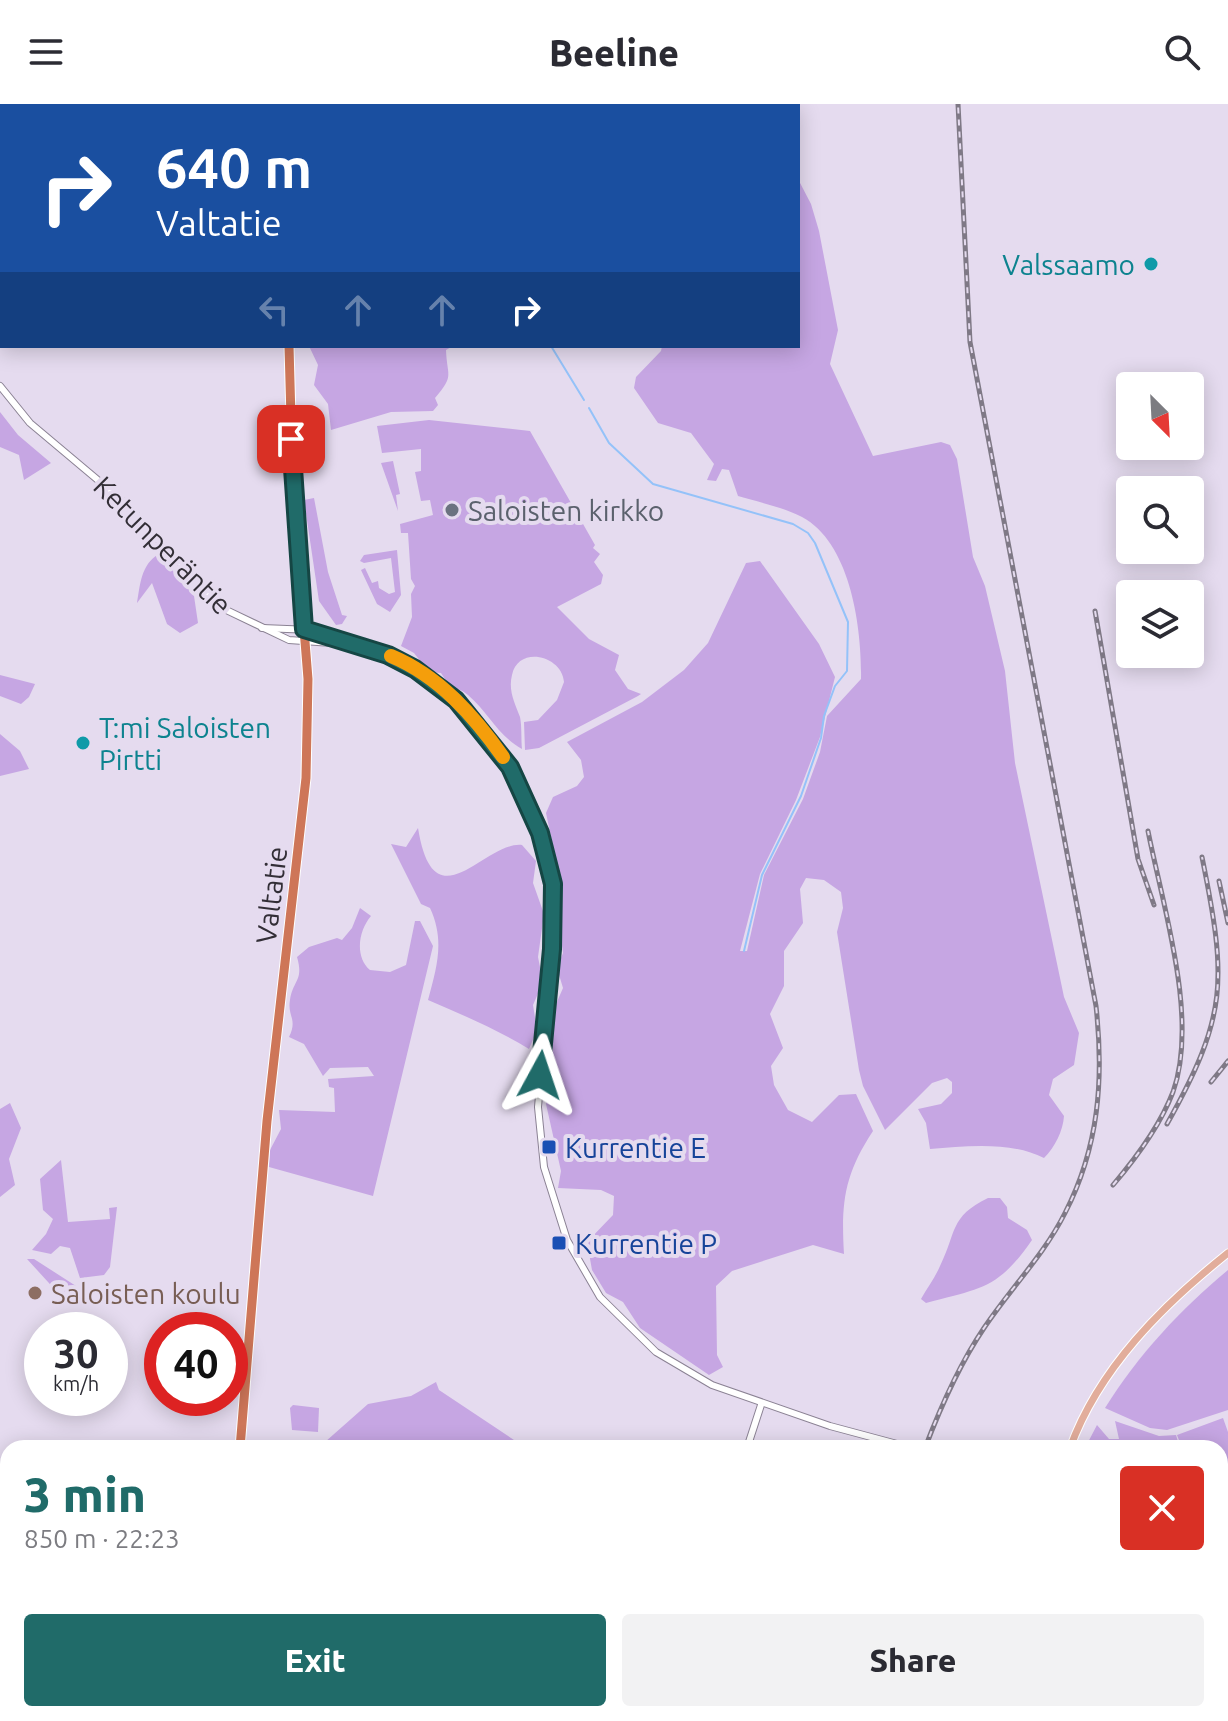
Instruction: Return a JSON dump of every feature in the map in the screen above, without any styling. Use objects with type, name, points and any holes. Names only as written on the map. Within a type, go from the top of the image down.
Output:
[{"type":"highway","name":"Valtatie","points":[[241,1440],[266,1136],[306,778],[305,642],[293,491],[289,348]]},
{"type":"main road","points":[[1073,1440],[1087,1409],[1117,1363],[1166,1308],[1228,1253]]},
{"type":"street","name":"Ketunperäntie","points":[[1,387],[30,423],[124,502],[207,596],[231,615],[289,640],[354,645]]},
{"type":"street","name":"Ketunperäntie","points":[[262,628],[304,629],[354,645]]},
{"type":"street","points":[[354,645],[400,660],[456,700],[510,767],[540,833],[553,884],[552,949],[538,1107],[539,1137],[552,1203],[579,1266],[620,1320],[656,1352],[712,1385],[761,1405],[883,1440]]},
{"type":"street","points":[[750,1440],[761,1405]]},
{"type":"shaded area","points":[[800,183],[811,204],[819,231],[838,330],[830,364],[873,456],[941,442],[950,445],[957,459],[973,557],[985,586],[1005,671],[1015,763],[1064,997],[1079,1033],[1074,1065],[1053,1079],[1049,1095],[1064,1116],[1058,1138],[1044,1158],[1003,1147],[930,1149],[926,1123],[918,1109],[941,1104],[952,1093],[952,1082],[947,1078],[932,1083],[885,1130],[863,1086],[859,1070],[837,932],[843,908],[841,892],[824,880],[806,878],[800,889],[803,923],[784,951],[784,986],[770,1014],[783,1048],[771,1066],[774,1085],[788,1110],[812,1122],[839,1095],[856,1094],[873,1131],[856,1162],[846,1190],[844,1254],[813,1245],[732,1271],[716,1286],[717,1355],[723,1367],[709,1375],[640,1328],[623,1302],[606,1293],[592,1270],[587,1242],[613,1215],[614,1196],[601,1190],[558,1188],[561,1171],[546,1104],[552,1062],[553,1011],[563,988],[557,968],[563,953],[557,910],[562,889],[546,813],[553,797],[577,786],[584,777],[581,760],[567,742],[642,702],[684,670],[708,643],[746,563],[760,561],[819,644],[835,677],[820,737],[796,800],[760,874],[740,951],[747,951],[764,875],[803,799],[820,752],[827,716],[861,679],[861,659],[850,589],[832,546],[819,529],[795,513],[738,496],[729,470],[722,469],[716,481],[707,480],[714,464],[691,433],[658,423],[634,388],[636,377],[662,348],[800,348]]},
{"type":"shaded area","points":[[310,348],[450,348],[446,350],[448,380],[435,398],[438,405],[433,411],[391,412],[331,430],[328,404],[314,385],[318,365]]},
{"type":"shaded area","points":[[0,412],[18,435],[51,463],[24,480],[19,455],[0,447]]},
{"type":"shaded area","points":[[429,420],[530,431],[595,545],[593,548],[600,554],[594,562],[603,575],[601,584],[557,607],[589,639],[619,655],[615,670],[628,689],[641,694],[539,748],[525,750],[524,722],[538,720],[557,700],[564,682],[556,665],[540,657],[531,657],[522,660],[512,675],[511,692],[520,717],[522,749],[506,737],[468,695],[452,687],[441,673],[429,672],[414,653],[401,646],[412,617],[411,594],[415,586],[411,579],[408,533],[401,533],[400,524],[433,515],[430,500],[421,501],[415,472],[421,471],[421,449],[382,453],[377,426]]},
{"type":"shaded area","points":[[393,461],[400,494],[396,495],[398,511],[381,463]]},
{"type":"shaded area","points":[[314,498],[328,572],[342,615],[347,616],[342,624],[336,625],[319,601],[304,500]]},
{"type":"shaded area","points":[[397,550],[401,595],[390,612],[377,604],[361,570],[365,568],[372,583],[378,581],[379,588],[389,594],[395,592],[391,558],[360,561],[364,555]]},
{"type":"shaded area","points":[[159,554],[194,596],[198,623],[180,633],[167,624],[152,583],[137,603],[145,569]]},
{"type":"shaded area","points":[[0,675],[35,684],[29,697],[21,704],[0,696]]},
{"type":"shaded area","points":[[0,734],[20,751],[29,769],[0,776]]},
{"type":"shaded area","points":[[418,828],[426,857],[436,872],[448,876],[462,872],[507,847],[522,845],[536,861],[533,883],[544,914],[538,957],[543,982],[533,1005],[537,1030],[529,1049],[428,1000],[438,954],[435,920],[430,908],[421,904],[391,844],[406,847]]},
{"type":"shaded area","points":[[360,908],[371,916],[360,943],[362,958],[370,970],[390,972],[406,965],[415,921],[420,921],[433,946],[373,1196],[269,1167],[270,1150],[281,1129],[279,1110],[335,1112],[334,1088],[329,1087],[328,1079],[374,1076],[368,1067],[330,1068],[323,1076],[304,1044],[289,1037],[293,1026],[291,993],[299,976],[297,957],[309,947],[337,938],[342,940],[352,928]]},
{"type":"shaded area","points":[[10,1103],[21,1128],[9,1159],[15,1185],[0,1197],[0,1109]]},
{"type":"shaded area","points":[[61,1160],[68,1222],[110,1219],[109,1208],[117,1207],[110,1267],[104,1275],[80,1278],[70,1248],[60,1246],[51,1254],[32,1250],[46,1234],[53,1219],[43,1210],[40,1179]]},
{"type":"shaded area","points":[[988,1198],[1000,1198],[1007,1207],[1008,1218],[1027,1230],[1032,1240],[998,1278],[961,1294],[926,1303],[921,1299],[938,1270],[960,1219]]},
{"type":"shaded area","points":[[27,1259],[34,1259],[76,1286],[57,1302],[54,1299],[59,1294]]},
{"type":"shaded area","points":[[1228,1270],[1228,1410],[1167,1430],[1150,1428],[1105,1408],[1161,1334]]},
{"type":"shaded area","points":[[436,1382],[439,1390],[514,1440],[327,1440],[368,1404],[411,1396]]},
{"type":"shaded area","points":[[293,1405],[319,1408],[318,1432],[292,1430],[290,1408]]},
{"type":"shaded area","points":[[1223,1418],[1228,1440],[1179,1440],[1177,1435]]},
{"type":"shaded area","points":[[1115,1421],[1159,1436],[1176,1435],[1178,1440],[1089,1440],[1097,1425],[1109,1439],[1119,1439]]},
{"type":"waterway","points":[[552,348],[584,400]]},
{"type":"waterway","points":[[589,408],[609,443],[653,484],[793,524],[808,533],[848,622],[847,671],[835,686],[801,796],[762,875],[744,951]]},
{"type":"railway","points":[[928,1440],[951,1386],[975,1342],[1047,1243],[1065,1213],[1092,1138],[1099,1086],[1096,1006],[970,342],[958,104]]},
{"type":"railway","points":[[1095,611],[1138,859],[1154,905]]},
{"type":"railway","points":[[1113,1185],[1139,1153],[1161,1117],[1173,1092],[1180,1063],[1182,1031],[1176,963],[1148,831]]},
{"type":"railway","points":[[1167,1124],[1202,1054],[1217,996],[1216,936],[1202,857]]},
{"type":"railway","points":[[1219,881],[1228,923]]},
{"type":"railway","points":[[1211,1082],[1228,1061]]},
{"type":"slow traffic","points":[[391,656],[415,669],[456,700],[503,757]]},
{"type":"place","name":"Valssaamo","points":[[1151,264]]},
{"type":"place","name":"Saloisten kirkko","points":[[452,510]]},
{"type":"place","name":"T:mi Saloisten Pirtti","points":[[83,743]]},
{"type":"place","name":"Kurrentie E","points":[[549,1147]]},
{"type":"place","name":"Kurrentie P","points":[[559,1243]]},
{"type":"place","name":"Saloisten koulu","points":[[35,1293]]},
{"type":"route","points":[[291,439],[304,629],[400,660],[456,700],[510,767],[540,833],[553,884],[552,949],[540,1075]]}]
